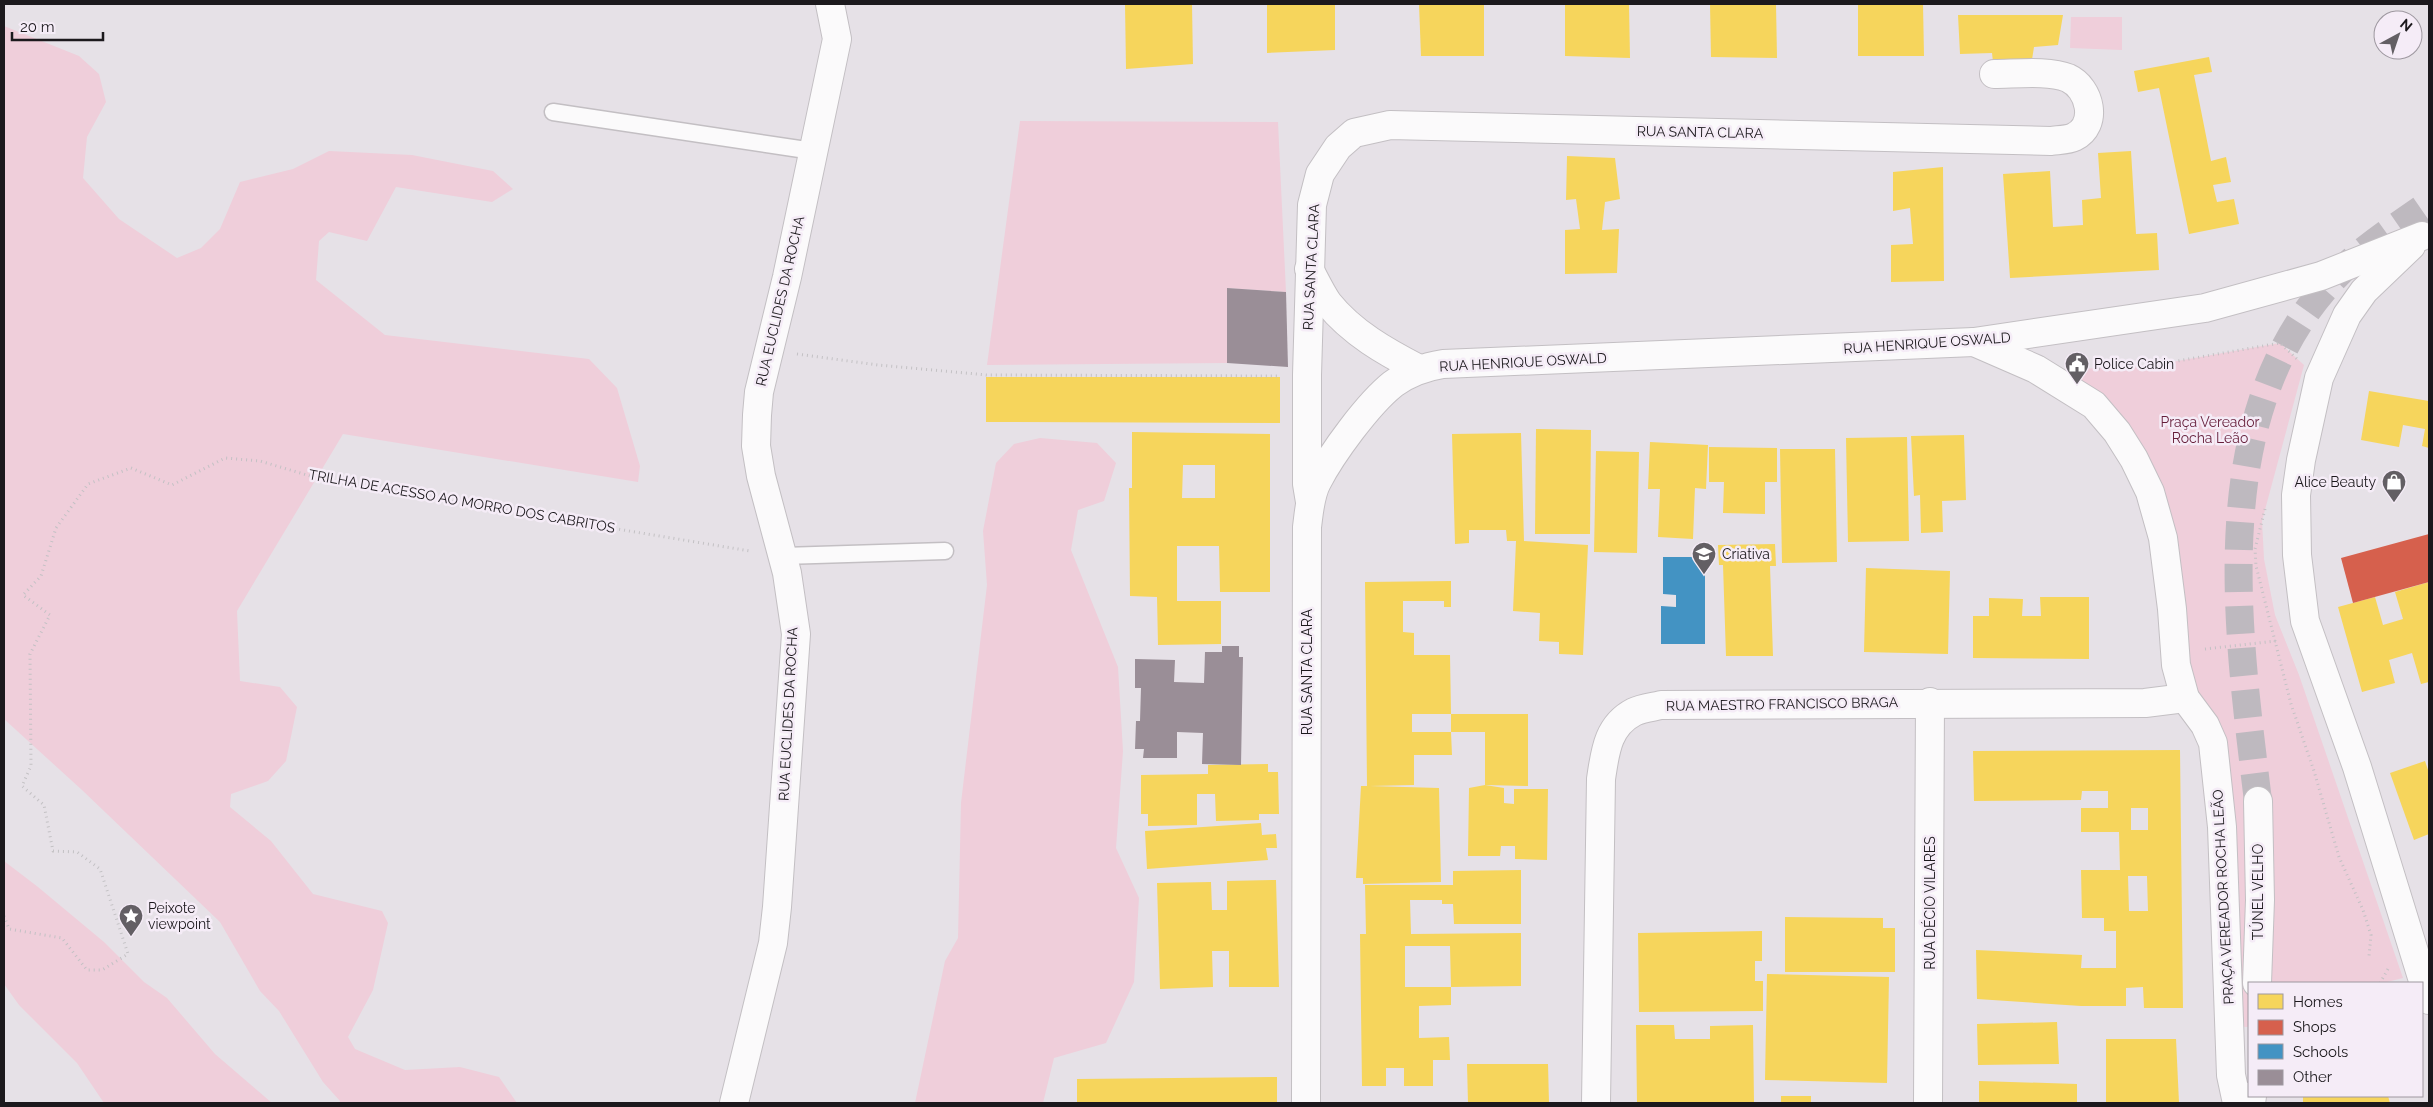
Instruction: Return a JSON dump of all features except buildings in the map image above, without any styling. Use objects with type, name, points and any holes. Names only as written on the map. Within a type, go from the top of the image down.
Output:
[{"type":"street","name":"RUA EUCLIDES DA ROCHA","points":[[734,1103],[773,943],[778,907],[796,634],[792,598],[783,556],[760,476],[756,446],[760,392],[814,152],[837,38],[830,4]]},
{"type":"street","name":"RUA SANTA CLARA","points":[[1306,1103],[1307,537],[1310,502],[1307,484],[1309,269],[1312,205],[1320,174],[1338,147],[1354,134],[1390,124],[2051,141],[2073,138],[2083,129],[2088,118],[2090,102],[2082,88],[2068,78],[2025,74],[1994,74]]},
{"type":"street","name":"RUA HENRIQUE OSWALD","points":[[1310,502],[1317,482],[1355,427],[1394,384],[1419,369],[1443,364],[1974,342],[2205,308],[2321,276],[2426,234]]},
{"type":"street","points":[[2426,234],[2391,264],[2364,291],[2348,315],[2319,378],[2301,460],[2296,495],[2297,545],[2305,621],[2357,767],[2429,1000]]},
{"type":"street","name":"RUA HENRIQUE OSWALD","points":[[1309,269],[1328,303],[1351,326],[1390,354],[1419,369]]},
{"type":"street","name":"PRAÇA VEREADOR ROCHA LEÃO","points":[[1974,342],[2036,369],[2070,388],[2094,405],[2117,432],[2134,459],[2150,492],[2163,538],[2172,609],[2174,652],[2185,698],[2205,725],[2213,743],[2222,827],[2231,1075],[2237,1103]]},
{"type":"street","name":"RUA MAESTRO FRANCISCO BRAGA","points":[[1596,1103],[1601,780],[1606,745],[1616,726],[1635,711],[1661,705],[1930,702],[2144,703],[2185,698]]},
{"type":"street","name":"RUA DÉCIO VILARES","points":[[1928,1103],[1930,702]]},
{"type":"street","name":"TÚNEL VELHO","points":[[2257,982],[2260,900],[2258,801]]},
{"type":"lane","points":[[553,112],[814,152]]},
{"type":"lane","points":[[783,556],[945,551]]},
{"type":"path","points":[[2092,369],[2149,366],[2280,343],[2304,365]]},
{"type":"path","points":[[770,350],[878,365],[987,375],[1307,375]]},
{"type":"path","name":"TRILHA DE ACESSO AO MORRO DOS CABRITOS","points":[[4,916],[9,929],[62,938],[87,970],[102,970],[128,954],[100,869],[77,852],[53,851],[44,805],[22,786],[31,766],[30,654],[50,615],[22,595],[41,576],[56,528],[88,484],[131,468],[172,485],[225,458],[260,461],[327,481],[783,556]]},
{"type":"path","points":[[2267,502],[2255,549],[2256,566],[2291,704],[2314,771],[2339,857],[2363,910],[2371,934],[2369,956]]},
{"type":"path","points":[[2174,652],[2276,641]]},
{"type":"green space","points":[[2071,17],[2122,17],[2122,50],[2070,48]]},
{"type":"green space","points":[[4,26],[79,56],[99,74],[106,102],[87,137],[83,178],[119,219],[177,258],[201,248],[220,229],[240,182],[293,169],[329,151],[412,155],[493,171],[513,189],[492,202],[396,187],[367,241],[329,232],[319,241],[316,280],[385,335],[589,359],[617,388],[640,466],[638,482],[343,434],[237,611],[240,681],[280,687],[297,707],[286,761],[268,781],[231,794],[230,807],[271,841],[313,894],[382,911],[388,923],[373,990],[348,1037],[355,1049],[405,1070],[460,1067],[499,1077],[517,1103],[339,1103],[340,1101],[323,1082],[279,1011],[260,991],[220,922],[82,790],[4,719]]},
{"type":"green space","points":[[1020,121],[1278,122],[1286,292],[1227,288],[1227,363],[987,365]]},
{"type":"green space","name":"Praça Vereador Rocha Leão","points":[[2280,343],[2304,365],[2262,521],[2264,559],[2275,615],[2299,675],[2403,978],[2387,982],[2248,982],[2247,1027],[2234,1026],[2205,709],[2183,661],[2158,499],[2053,370],[2149,366]]},
{"type":"green space","points":[[1040,438],[1097,443],[1116,463],[1104,501],[1078,510],[1071,550],[1118,667],[1123,751],[1116,848],[1139,898],[1134,982],[1106,1043],[1054,1058],[1043,1103],[915,1103],[945,961],[958,938],[961,803],[987,585],[983,531],[996,463],[1014,444]]},
{"type":"green space","points":[[4,861],[104,942],[144,982],[167,998],[215,1054],[272,1103],[104,1103],[77,1063],[19,1005],[4,984]]},
{"type":"tunnel","points":[[2258,801],[2243,670],[2239,601],[2240,533],[2246,466],[2262,402],[2288,342],[2326,287],[2362,252],[2429,204]]},
{"type":"place","name":"Police Cabin","points":[[2077,385]]},
{"type":"place","name":"Alice Beauty","points":[[2394,503]]},
{"type":"place","name":"Criativa","points":[[1704,575]]},
{"type":"place","name":"Peixote viewpoint","points":[[131,937]]}]
